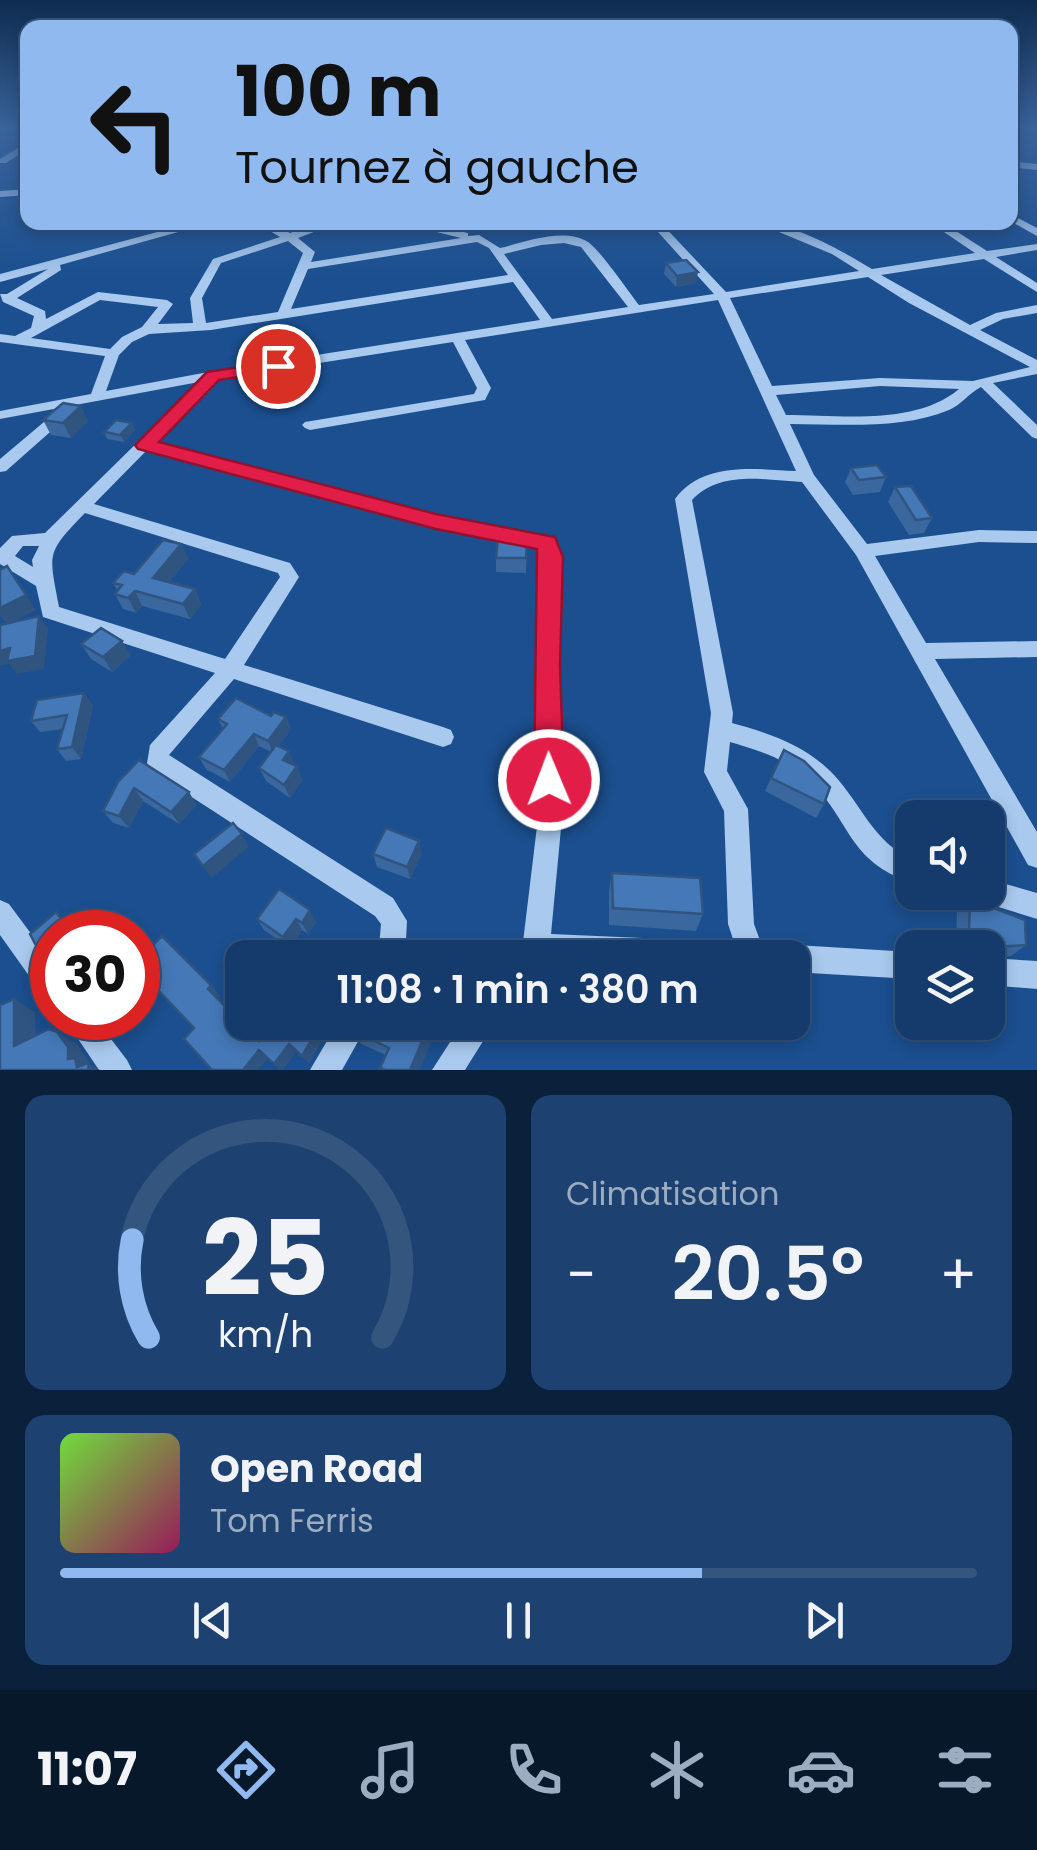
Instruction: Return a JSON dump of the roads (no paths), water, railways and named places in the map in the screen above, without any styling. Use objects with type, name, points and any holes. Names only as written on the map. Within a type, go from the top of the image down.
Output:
[{"type":"street","points":[[0,278],[180,230]]},
{"type":"street","points":[[273,230],[305,246],[309,252],[284,312]]},
{"type":"street","points":[[200,327],[196,298],[217,261],[305,230]]},
{"type":"street","points":[[440,230],[479,238],[497,252],[548,322]]},
{"type":"street","points":[[661,230],[722,295],[806,476],[863,551],[1037,856]]},
{"type":"street","points":[[780,230],[836,252],[1033,362]]},
{"type":"street","points":[[946,230],[1037,288]]},
{"type":"street","points":[[306,266],[479,238]]},
{"type":"street","points":[[497,252],[560,239],[575,240],[585,245],[635,308]]},
{"type":"street","points":[[0,415],[456,336],[1037,247]]},
{"type":"street","points":[[4,296],[69,260]]},
{"type":"street","points":[[97,397],[104,367],[113,353],[147,329],[200,327],[515,278]]},
{"type":"street","points":[[18,340],[91,299],[108,294],[167,304],[147,329]]},
{"type":"street","points":[[4,296],[38,310],[43,317],[38,329]]},
{"type":"street","points":[[971,329],[1000,316],[1037,309]]},
{"type":"street","points":[[310,425],[480,397],[484,388],[456,336]]},
{"type":"street","points":[[0,338],[113,353]]},
{"type":"street","points":[[778,420],[866,418],[948,406],[979,384],[1033,362]]},
{"type":"street","points":[[214,376],[50,539],[41,560],[50,612],[443,738]]},
{"type":"street","points":[[767,392],[880,382],[979,384],[1037,434]]},
{"type":"street","points":[[0,467],[74,404]]},
{"type":"street","points":[[145,445],[436,522],[547,543],[551,557],[546,666],[550,818],[534,940]]},
{"type":"street","points":[[747,940],[741,924],[736,809],[715,772],[714,757],[723,731],[683,498],[692,485],[725,476],[806,476]]},
{"type":"street","points":[[82,506],[284,568],[290,578],[228,672],[158,752],[158,763],[384,906],[394,922],[392,940]]},
{"type":"street","points":[[863,551],[980,536],[1037,536]]},
{"type":"street","points":[[42,581],[2,557],[18,540],[50,539]]},
{"type":"street","points":[[920,651],[1037,649]]},
{"type":"street","points":[[723,731],[756,740],[814,770],[830,786],[862,838],[895,865]]},
{"type":"street","points":[[1005,897],[1037,906]]},
{"type":"street","points":[[0,914],[30,954]]},
{"type":"street","points":[[810,959],[895,965]]},
{"type":"street","points":[[1005,973],[1037,976]]},
{"type":"street","points":[[94,1040],[117,1070]]},
{"type":"street","points":[[325,1070],[344,1040]]},
{"type":"street","points":[[447,1070],[468,1040]]}]
